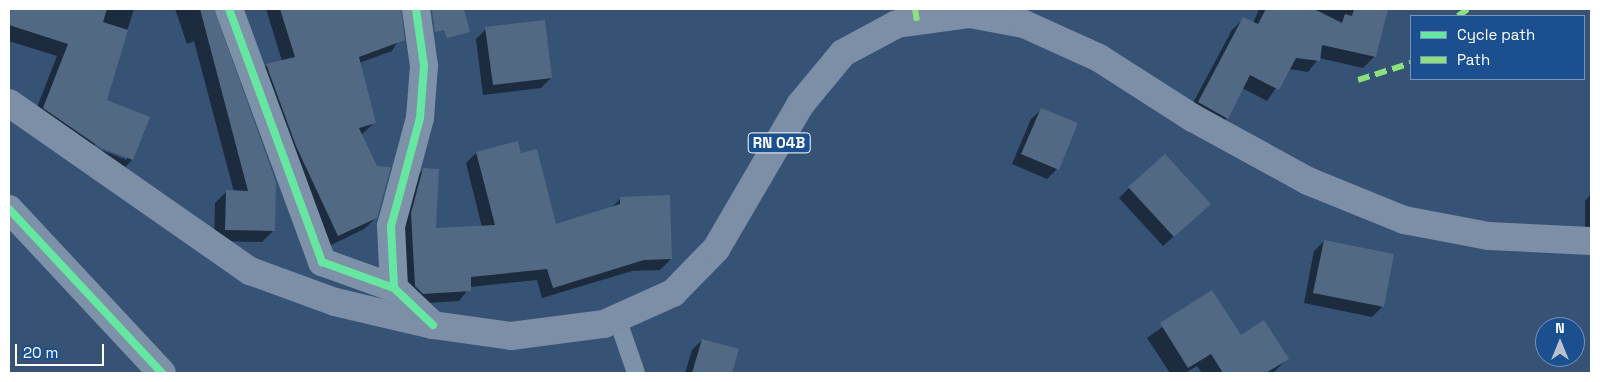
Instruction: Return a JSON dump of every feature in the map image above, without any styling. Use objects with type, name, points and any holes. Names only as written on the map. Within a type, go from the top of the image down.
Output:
[{"type":"main road","name":"RN 04B","points":[[9,103],[250,271],[336,302],[433,325],[511,336],[604,324],[673,293],[716,249],[800,105],[843,53],[897,24],[970,14],[1024,24],[1099,58],[1193,118],[1308,181],[1404,220],[1489,236],[1591,241]]},
{"type":"street","points":[[231,9],[322,262],[394,288],[433,325]]},
{"type":"street","points":[[394,288],[391,226],[420,118],[424,66],[416,9]]},
{"type":"street","points":[[9,209],[162,373]]},
{"type":"lane","points":[[617,318],[636,373]]},
{"type":"building","points":[[9,9],[107,9],[103,22],[128,30],[107,100],[150,117],[133,160],[101,148],[43,108],[68,44],[9,25]]},
{"type":"building","points":[[200,9],[214,9],[276,182],[275,231],[225,230],[226,190],[248,191]]},
{"type":"building","points":[[280,9],[401,9],[405,40],[359,57],[376,123],[359,128],[377,166],[391,167],[377,218],[338,236],[296,146],[266,64],[295,57]]},
{"type":"building","points":[[432,9],[464,9],[470,32],[447,38],[444,30],[435,32]]},
{"type":"building","points":[[1266,9],[1314,9],[1342,23],[1345,14],[1352,16],[1354,9],[1388,9],[1376,57],[1322,45],[1320,61],[1296,58],[1279,90],[1250,75],[1228,119],[1198,102],[1243,17],[1258,24]]},
{"type":"building","points":[[545,20],[552,78],[493,85],[485,27]]},
{"type":"building","points":[[1041,108],[1078,123],[1059,170],[1021,154]]},
{"type":"building","points":[[518,141],[521,153],[537,149],[556,224],[620,204],[620,197],[670,195],[672,259],[644,260],[553,288],[547,269],[471,277],[471,291],[423,294],[415,286],[411,213],[423,168],[439,169],[436,228],[495,225],[476,152]]},
{"type":"building","points":[[1165,154],[1211,204],[1174,237],[1128,187]]},
{"type":"building","points":[[1324,240],[1394,254],[1384,307],[1313,293]]},
{"type":"building","points":[[1212,290],[1241,335],[1264,320],[1289,359],[1266,373],[1223,373],[1211,354],[1188,368],[1160,323]]},
{"type":"building","points":[[702,339],[739,349],[732,373],[692,373]]},
{"type":"marked path","points":[[915,9],[917,21]]},
{"type":"marked path","points":[[1459,15],[1468,9]]},
{"type":"marked path","points":[[1358,80],[1410,63]]},
{"type":"cycle path","points":[[229,9],[322,262],[394,288]]},
{"type":"cycle path","points":[[416,9],[424,66],[420,118],[391,226],[394,288],[433,325]]},
{"type":"cycle path","points":[[9,209],[162,373]]}]
